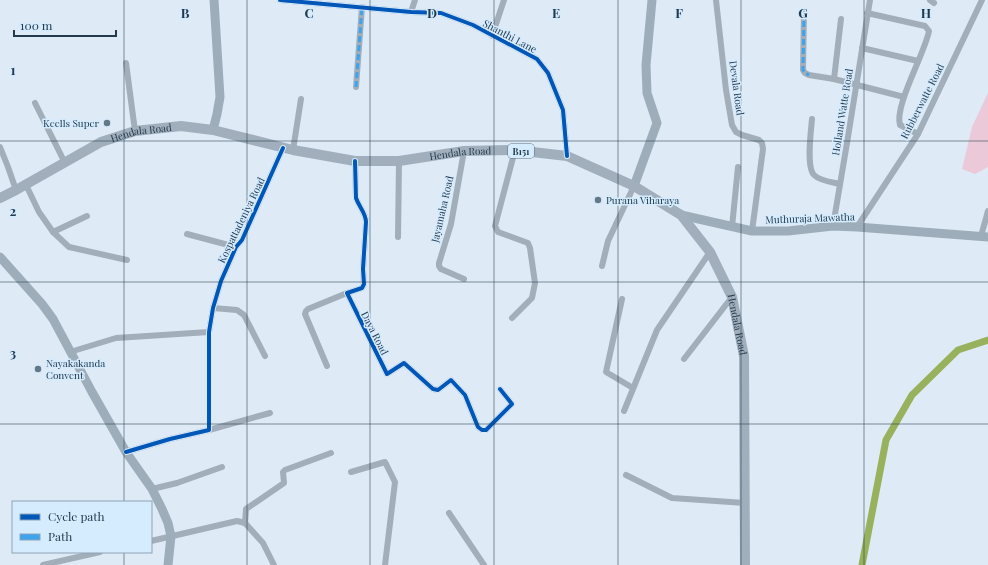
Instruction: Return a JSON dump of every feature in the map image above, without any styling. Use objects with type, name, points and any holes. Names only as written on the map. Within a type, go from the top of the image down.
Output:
[{"type":"main road","name":"Hendala Road","points":[[0,198],[26,185],[101,142],[135,131],[182,126],[213,130],[288,149],[355,162],[399,161],[464,152],[515,150],[567,156],[634,186],[681,215],[710,252],[732,297],[744,356],[745,565]]},
{"type":"street","points":[[213,130],[220,98],[214,0]]},
{"type":"street","name":"Shanthi Lane","points":[[280,0],[412,12],[441,13],[473,25],[537,59],[548,73],[563,110],[567,156]]},
{"type":"street","points":[[412,12],[415,0]]},
{"type":"street","points":[[492,36],[504,0]]},
{"type":"street","points":[[602,266],[608,241],[634,186],[657,123],[647,93],[646,65],[652,0]]},
{"type":"street","name":"Devala Road","points":[[716,0],[726,90],[732,125],[736,132],[759,140],[762,143],[763,149],[752,231]]},
{"type":"street","name":"Holland Watte Road","points":[[833,226],[870,0]]},
{"type":"street","name":"Rubberwatte Road","points":[[857,227],[918,134],[982,0]]},
{"type":"street","points":[[356,87],[362,7]]},
{"type":"street","points":[[804,12],[803,70],[805,73],[904,97]]},
{"type":"street","points":[[867,13],[925,26],[929,31],[904,97],[899,119],[900,126],[918,134]]},
{"type":"street","points":[[834,79],[841,19]]},
{"type":"street","points":[[862,48],[918,61]]},
{"type":"street","points":[[126,63],[135,131]]},
{"type":"street","name":"Kospattadeniya Road","points":[[209,430],[209,332],[213,308],[221,281],[236,247],[242,240],[288,149],[301,99]]},
{"type":"street","points":[[35,103],[65,162]]},
{"type":"street","points":[[812,119],[809,163],[811,170],[814,175],[820,179],[840,184]]},
{"type":"street","points":[[0,148],[16,190]]},
{"type":"street","points":[[512,318],[532,298],[535,283],[528,243],[498,232],[495,226],[515,150]]},
{"type":"street","name":"Jayamaha Road","points":[[464,152],[451,224],[439,266],[441,269],[464,279]]},
{"type":"street","points":[[398,237],[399,161]]},
{"type":"street","points":[[327,366],[305,314],[308,309],[362,288],[364,284],[362,269],[366,216],[356,198],[355,162]]},
{"type":"street","points":[[732,227],[738,167]]},
{"type":"street","points":[[26,185],[39,212],[53,232],[69,247],[127,260]]},
{"type":"street","points":[[985,236],[988,211]]},
{"type":"street","name":"Muthuraja Mawatha","points":[[681,215],[752,231],[788,231],[833,226],[985,236]]},
{"type":"street","points":[[53,232],[87,216]]},
{"type":"street","points":[[187,234],[236,247]]},
{"type":"street","points":[[624,411],[657,330],[710,252]]},
{"type":"street","points":[[0,257],[42,304],[53,319],[126,452],[152,490],[168,523],[171,536],[168,565]]},
{"type":"street","name":"Daya Road","points":[[347,293],[387,374],[404,363],[433,389],[438,390],[451,380],[466,395],[478,427],[482,430],[486,430],[512,404],[500,390]]},
{"type":"street","points":[[684,359],[732,297]]},
{"type":"street","points":[[622,299],[606,372],[633,388]]},
{"type":"street","points":[[213,308],[237,310],[244,315],[265,356]]},
{"type":"street","points":[[70,352],[116,338],[209,332]]},
{"type":"street","points":[[126,452],[270,413]]},
{"type":"street","points":[[245,523],[246,509],[284,483],[283,472],[285,470],[331,453]]},
{"type":"street","points":[[351,472],[385,462],[395,482],[385,565]]},
{"type":"street","points":[[152,490],[222,467]]},
{"type":"street","points":[[626,475],[672,498],[745,503]]},
{"type":"street","points":[[449,513],[484,565]]},
{"type":"street","points":[[152,540],[237,521],[245,523],[263,543],[274,565]]},
{"type":"street","points":[[43,565],[96,553]]},
{"type":"shaded area","points":[[988,93],[988,167],[975,174],[962,169],[972,127]]},
{"type":"waterway","points":[[862,565],[886,440],[912,395],[958,350],[988,340]]},
{"type":"marked path","points":[[356,87],[362,7]]},
{"type":"marked path","points":[[804,12],[803,70],[809,75]]},
{"type":"cycle path","points":[[280,0],[411,12],[441,13],[473,25],[537,59],[548,73],[563,110],[567,156]]},
{"type":"cycle path","points":[[126,452],[170,439],[209,430],[209,332],[213,308],[221,281],[236,247],[242,240],[283,148]]},
{"type":"cycle path","points":[[355,161],[356,198],[365,216],[366,222],[363,269],[364,284],[362,288],[347,293],[387,374],[404,363],[433,389],[438,390],[451,380],[465,395],[478,427],[482,430],[486,430],[512,404],[500,389]]},
{"type":"place","name":"Keells Super","points":[[107,123]]},
{"type":"place","name":"Purana Viharaya","points":[[598,200]]},
{"type":"place","name":"Nayakakanda Convent","points":[[38,369]]}]
